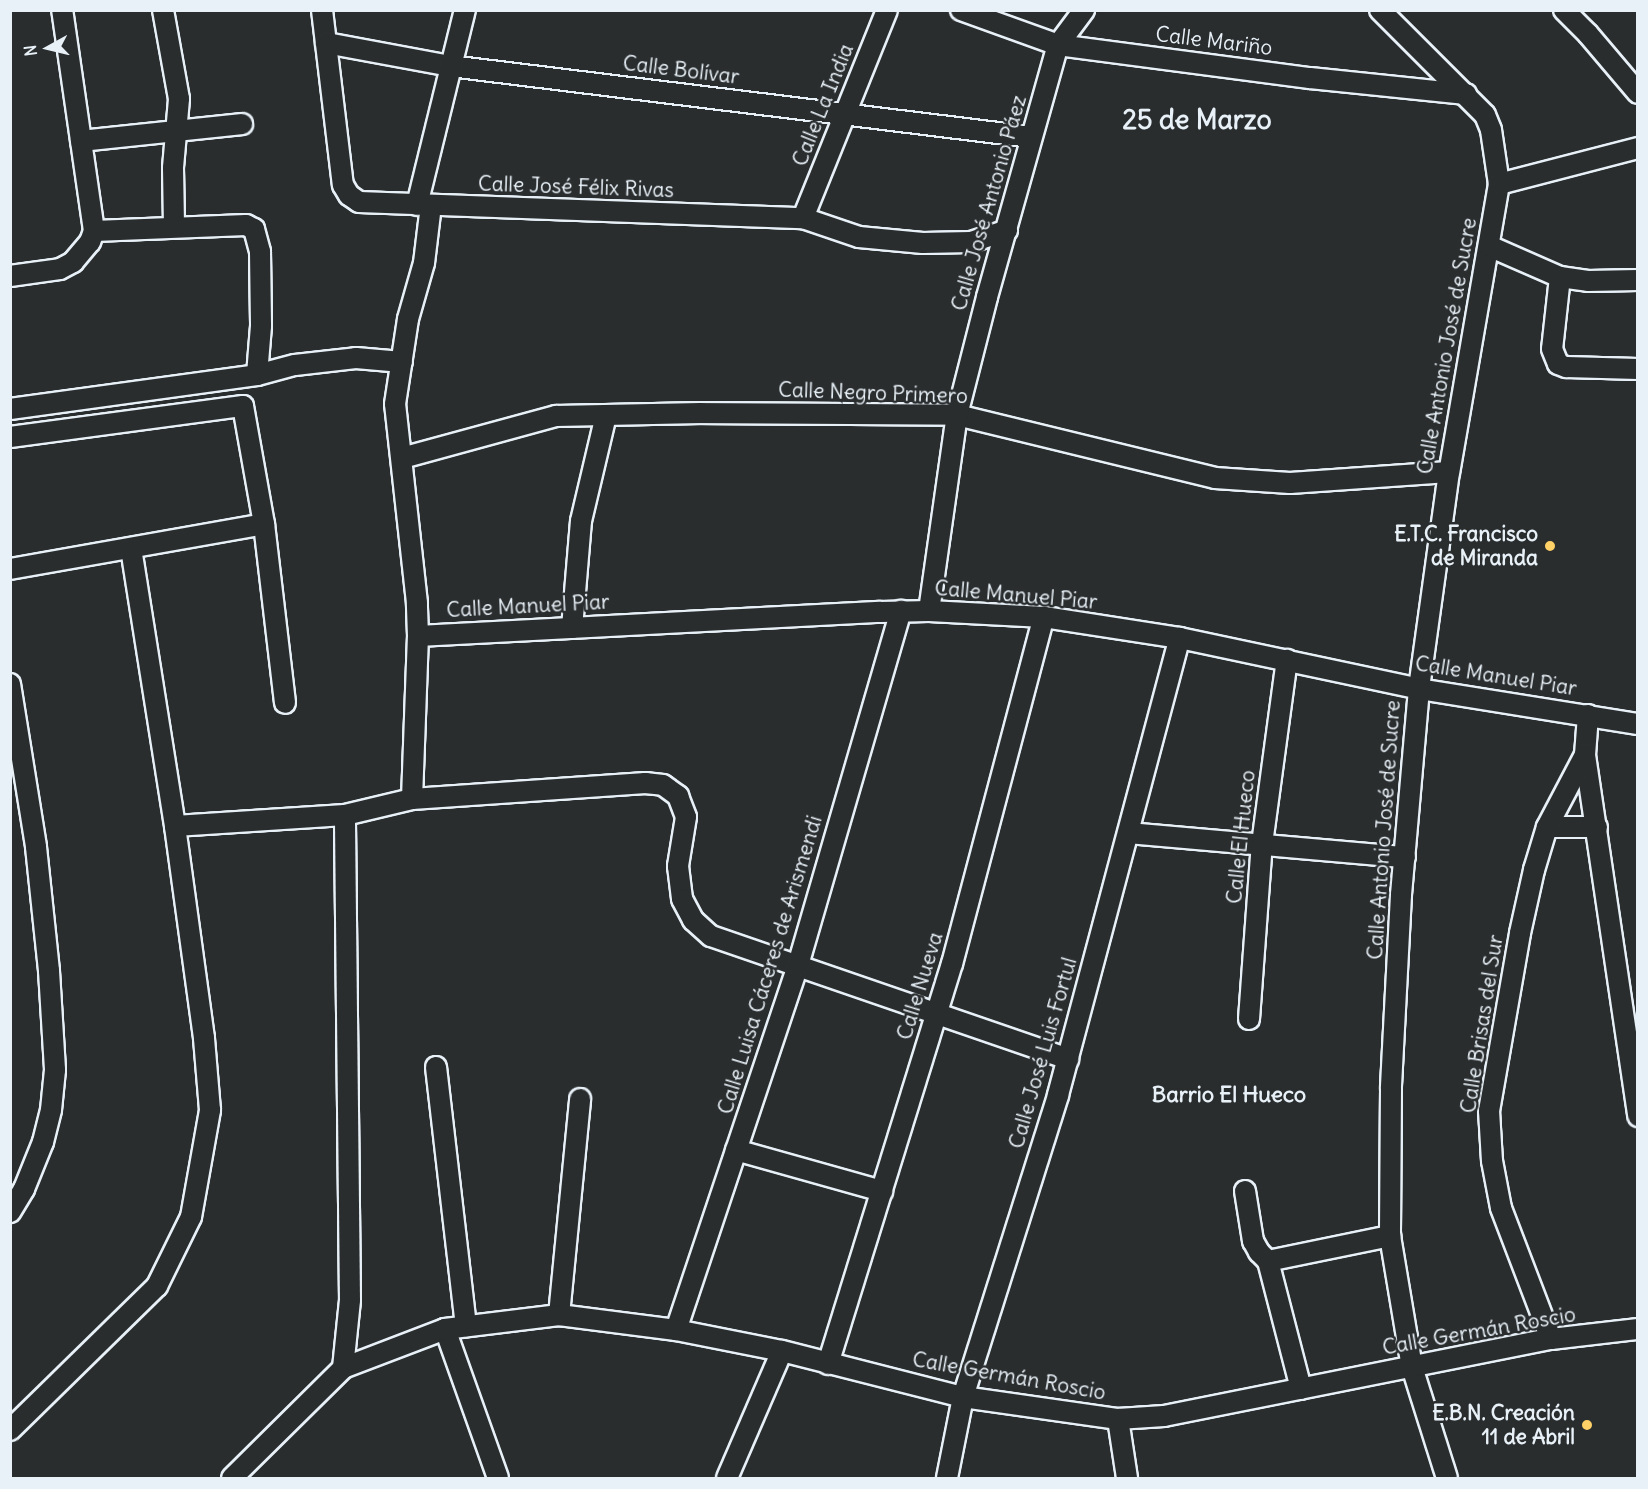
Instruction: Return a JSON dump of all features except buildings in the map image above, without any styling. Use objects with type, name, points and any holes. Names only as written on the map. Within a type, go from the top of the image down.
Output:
[{"type":"street","points":[[10,276],[60,269],[74,262],[87,248],[94,231],[62,10]]},
{"type":"street","points":[[163,10],[179,99],[172,183],[174,227]]},
{"type":"street","points":[[322,10],[326,43]]},
{"type":"street","points":[[412,799],[418,636],[395,404],[408,319],[424,263],[424,205],[450,66],[465,10]]},
{"type":"street","name":"Calle La India","points":[[803,218],[887,10]]},
{"type":"street","name":"Calle Mariño","points":[[961,10],[1058,45],[1310,78],[1466,94]]},
{"type":"street","name":"Calle José Antonio Páez","points":[[957,415],[1031,137],[1058,45],[1084,10]]},
{"type":"street","name":"Calle Antonio José de Sucre","points":[[1380,10],[1485,115],[1491,130],[1499,184],[1449,472],[1419,689],[1405,857],[1391,1089],[1390,1236],[1412,1367],[1447,1479]]},
{"type":"street","points":[[1564,10],[1588,34],[1638,93]]},
{"type":"street","name":"Calle Bolívar","points":[[326,43],[450,66],[1031,137]]},
{"type":"street","name":"Calle José Félix Rivas","points":[[326,43],[342,185],[349,195],[359,202],[803,218],[860,237],[923,243],[970,242],[1007,230]]},
{"type":"street","points":[[81,141],[176,129],[242,124]]},
{"type":"street","points":[[1499,184],[1638,148]]},
{"type":"street","points":[[94,231],[246,225],[257,233],[260,252],[261,326],[256,375]]},
{"type":"street","points":[[1490,246],[1560,277],[1588,281],[1638,280]]},
{"type":"street","points":[[1560,277],[1552,349],[1558,364],[1566,367],[1638,369]]},
{"type":"street","points":[[10,409],[256,375],[295,365],[356,358],[402,362]]},
{"type":"street","points":[[10,437],[243,406],[264,524],[285,703]]},
{"type":"street","points":[[572,628],[582,521],[606,415]]},
{"type":"street","points":[[929,611],[957,415]]},
{"type":"street","name":"Calle Negro Primero","points":[[402,458],[556,416],[957,415],[1215,478],[1290,483],[1449,472]]},
{"type":"street","points":[[10,569],[264,524]]},
{"type":"street","points":[[10,1430],[157,1286],[191,1217],[210,1110],[204,1038],[175,826],[131,548]]},
{"type":"street","name":"Calle Manuel Piar","points":[[418,636],[901,611],[1044,617],[1180,638],[1419,689],[1638,724]]},
{"type":"street","name":"Calle Luisa Cáceres de Arismendi","points":[[676,1330],[798,965],[901,611]]},
{"type":"street","name":"Calle Nueva","points":[[828,1364],[937,1014],[1044,617]]},
{"type":"street","name":"Calle José Luis Fortul","points":[[947,1479],[963,1397],[1068,1059],[1180,638]]},
{"type":"street","name":"Calle El Hueco","points":[[1250,1019],[1262,844],[1287,660]]},
{"type":"street","points":[[10,684],[36,847],[49,971],[55,1070],[51,1110],[43,1142],[24,1189],[10,1212]]},
{"type":"street","points":[[1588,715],[1585,755],[1638,1116]]},
{"type":"street","name":"Calle Brisas del Sur","points":[[1551,1340],[1502,1208],[1492,1161],[1489,1111],[1520,933],[1534,870],[1547,827],[1585,755]]},
{"type":"street","points":[[175,826],[345,815],[412,799],[654,783],[671,790],[678,796],[686,817],[678,866],[679,888],[693,920],[711,936],[1068,1059]]},
{"type":"street","points":[[232,1479],[343,1368],[350,1300],[345,815]]},
{"type":"street","points":[[1547,827],[1597,827]]},
{"type":"street","points":[[1128,833],[1405,857]]},
{"type":"street","points":[[436,1067],[466,1326]]},
{"type":"street","points":[[559,1315],[580,1099]]},
{"type":"street","points":[[736,1150],[882,1191]]},
{"type":"street","points":[[1245,1191],[1253,1241],[1268,1261],[1301,1389]]},
{"type":"street","points":[[1268,1261],[1390,1236]]},
{"type":"street","name":"Calle Germán Roscio","points":[[343,1368],[445,1329],[559,1315],[676,1330],[782,1351],[963,1397],[1118,1419],[1164,1416],[1551,1340],[1638,1329]]},
{"type":"street","points":[[445,1329],[498,1479]]},
{"type":"street","points":[[727,1479],[782,1351]]},
{"type":"street","points":[[1118,1419],[1127,1479]]},
{"type":"place","name":"E.T.C. Francisco de Miranda","points":[[1550,546]]},
{"type":"place","name":"E.B.N. Creación 11 de Abril","points":[[1587,1425]]},
{"type":"district","name":"25 de Marzo","points":[[1197,120]]},
{"type":"district","name":"Barrio El Hueco","points":[[1229,1095]]}]
